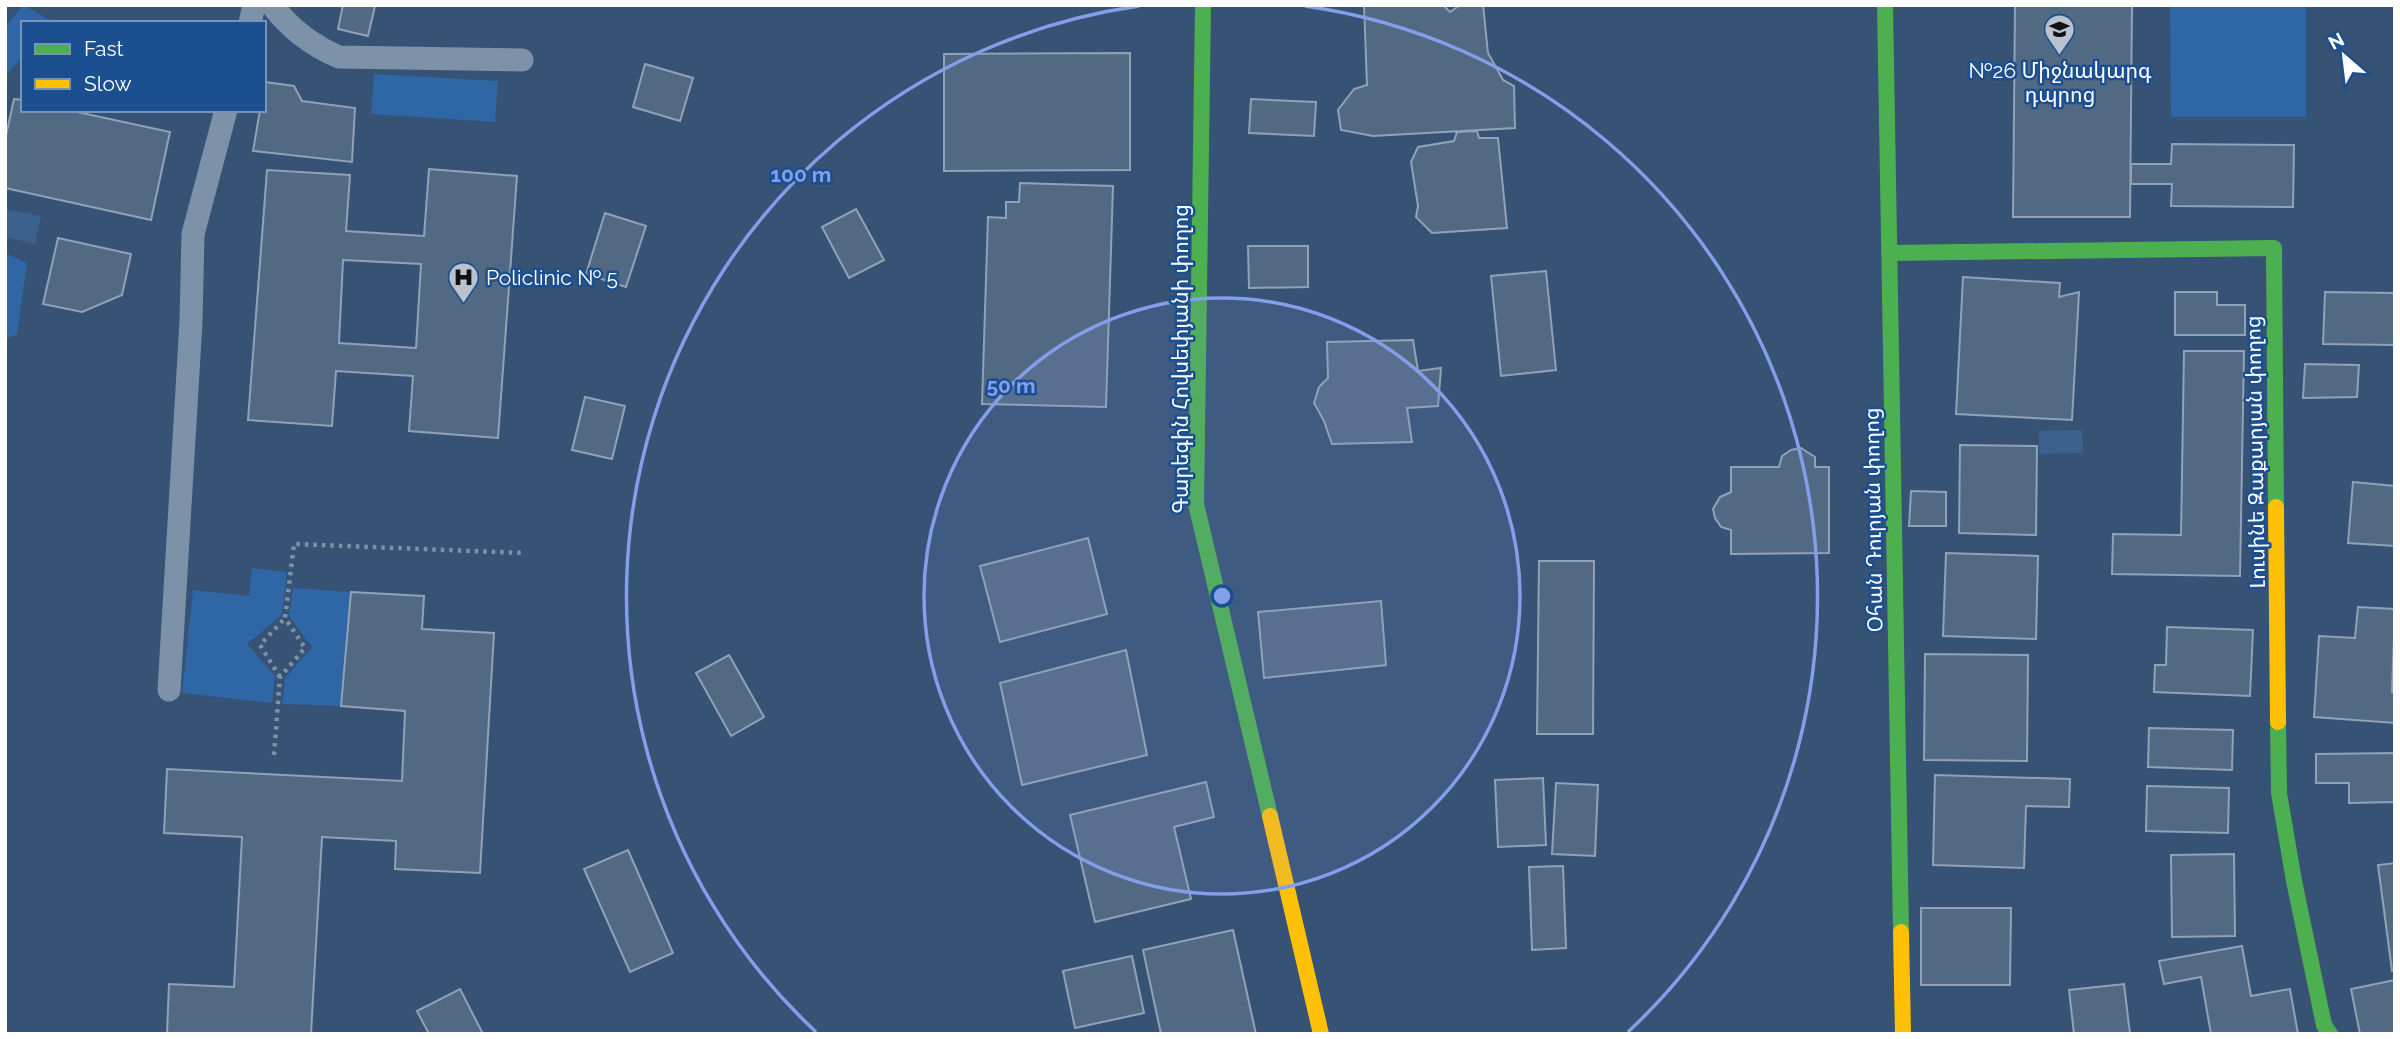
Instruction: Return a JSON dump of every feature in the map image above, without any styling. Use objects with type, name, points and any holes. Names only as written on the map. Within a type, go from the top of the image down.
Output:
[{"type":"street","name":"Գարեգին Հովսեփյանի փողոց","points":[[1203,5],[1196,504],[1321,1034]]},
{"type":"street","name":"Օհան Դուրյան փողոց","points":[[1885,5],[1903,1034]]},
{"type":"street","name":"Լուսինե Զաքարյան փողոց","points":[[1889,253],[2274,248],[2279,793],[2324,1025],[2330,1034]]},
{"type":"lane","points":[[272,5],[284,21],[314,46],[339,57],[522,60]]},
{"type":"lane","points":[[169,690],[191,322],[193,234],[225,112]]},
{"type":"path","points":[[280,677],[260,645],[285,618],[294,544],[524,553]]},
{"type":"path","points":[[274,755],[280,677],[304,648],[285,618]]},
{"type":"shaded area","points":[[23,5],[51,21],[21,21],[21,58],[5,77],[5,27]]},
{"type":"shaded area","points":[[2170,5],[2306,5],[2306,117],[2171,117]]},
{"type":"shaded area","points":[[374,74],[498,81],[495,122],[371,114]]},
{"type":"shaded area","points":[[5,209],[41,216],[35,244],[5,237]]},
{"type":"shaded area","points":[[5,253],[27,263],[17,334],[5,340]]},
{"type":"shaded area","points":[[2082,430],[2083,453],[2039,454],[2039,431]]},
{"type":"shaded area","points":[[252,568],[287,572],[282,615],[247,644],[275,676],[272,703],[182,693],[193,590],[249,596]]},
{"type":"shaded area","points":[[293,588],[351,592],[341,706],[282,704],[285,678],[312,647],[289,616]]},
{"type":"building","points":[[343,5],[375,6],[368,36],[338,29]]},
{"type":"building","points":[[1364,5],[1443,5],[1450,12],[1460,5],[1483,5],[1488,53],[1503,80],[1514,86],[1515,128],[1373,136],[1341,130],[1338,110],[1354,89],[1367,85]]},
{"type":"building","points":[[2015,5],[2132,5],[2130,217],[2013,217]]},
{"type":"building","points":[[1130,53],[1130,170],[944,171],[944,54]]},
{"type":"building","points":[[645,64],[693,78],[680,121],[633,107]]},
{"type":"building","points":[[266,82],[294,86],[302,101],[355,108],[352,162],[253,151],[260,112],[266,112]]},
{"type":"building","points":[[14,99],[21,100],[21,112],[77,112],[170,132],[151,220],[5,188],[5,140]]},
{"type":"building","points":[[1251,99],[1316,102],[1314,136],[1249,133]]},
{"type":"building","points":[[1477,131],[1479,138],[1498,138],[1507,228],[1432,233],[1416,217],[1418,206],[1411,162],[1418,147],[1454,141],[1457,132]]},
{"type":"building","points":[[2172,144],[2294,145],[2293,207],[2171,206],[2172,184],[2131,184],[2131,164],[2171,164]]},
{"type":"building","name":"Policlinic № 5","points":[[429,169],[517,176],[498,438],[409,431],[413,376],[336,371],[332,426],[248,420],[267,170],[350,175],[346,231],[424,236]],"holes":[[[343,260],[421,264],[416,348],[339,343]]]},
{"type":"building","points":[[1020,183],[1113,186],[1106,407],[982,404],[988,217],[1006,218],[1006,202],[1019,202]]},
{"type":"building","points":[[856,209],[884,260],[849,278],[822,227]]},
{"type":"building","points":[[605,213],[646,226],[626,287],[586,274]]},
{"type":"building","points":[[58,238],[131,254],[122,295],[82,312],[43,304]]},
{"type":"building","points":[[1248,246],[1308,246],[1308,287],[1249,288]]},
{"type":"building","points":[[1546,271],[1556,370],[1501,376],[1491,276]]},
{"type":"building","points":[[1963,277],[2060,283],[2059,297],[2079,292],[2072,420],[1956,414]]},
{"type":"building","points":[[2175,292],[2217,292],[2217,305],[2245,305],[2245,335],[2175,335]]},
{"type":"building","points":[[2325,292],[2395,293],[2395,345],[2323,344]]},
{"type":"building","points":[[1413,340],[1418,371],[1441,368],[1438,406],[1407,408],[1412,442],[1332,444],[1314,403],[1319,387],[1328,378],[1327,342]]},
{"type":"building","points":[[2184,351],[2244,351],[2240,576],[2112,574],[2113,534],[2181,535]]},
{"type":"building","points":[[2305,364],[2359,365],[2357,397],[2303,398]]},
{"type":"building","points":[[585,397],[625,406],[612,459],[572,450]]},
{"type":"building","points":[[1960,445],[2037,446],[2036,535],[1959,533]]},
{"type":"building","points":[[1801,448],[1815,457],[1815,467],[1829,467],[1829,553],[1731,554],[1731,530],[1721,527],[1713,509],[1720,497],[1731,492],[1731,467],[1779,467],[1782,456]]},
{"type":"building","points":[[2353,482],[2395,486],[2395,546],[2348,543]]},
{"type":"building","points":[[1911,491],[1946,492],[1946,526],[1909,526]]},
{"type":"building","points":[[1088,538],[1107,614],[1000,642],[980,566]]},
{"type":"building","points":[[1946,553],[2038,556],[2036,639],[1943,636]]},
{"type":"building","points":[[1539,561],[1594,561],[1593,734],[1537,734]]},
{"type":"building","points":[[351,592],[424,596],[422,629],[494,633],[480,873],[395,869],[396,841],[322,837],[311,1034],[167,1034],[169,984],[234,987],[242,837],[164,833],[167,769],[402,781],[405,711],[341,706]]},
{"type":"building","points":[[1381,601],[1386,665],[1264,678],[1258,612]]},
{"type":"building","points":[[2358,607],[2395,609],[2392,692],[2395,692],[2395,723],[2314,717],[2319,636],[2355,638]]},
{"type":"building","points":[[2167,627],[2253,630],[2250,696],[2154,692],[2155,665],[2166,665]]},
{"type":"building","points":[[1126,650],[1147,755],[1022,785],[1000,683]]},
{"type":"building","points":[[1925,654],[2028,655],[2027,761],[1924,760]]},
{"type":"building","points":[[729,655],[764,717],[731,736],[696,673]]},
{"type":"building","points":[[2149,728],[2233,730],[2232,770],[2148,767]]},
{"type":"building","points":[[2395,753],[2395,802],[2349,803],[2349,783],[2316,783],[2316,754]]},
{"type":"building","points":[[1935,775],[2070,779],[2069,807],[2026,806],[2024,868],[1933,865]]},
{"type":"building","points":[[1543,778],[1546,845],[1498,847],[1495,780]]},
{"type":"building","points":[[1206,782],[1214,817],[1174,827],[1191,899],[1095,922],[1070,815]]},
{"type":"building","points":[[1556,783],[1598,785],[1595,856],[1552,854]]},
{"type":"building","points":[[2147,786],[2229,788],[2228,833],[2146,831]]},
{"type":"building","points":[[628,850],[673,953],[630,972],[584,869]]},
{"type":"building","points":[[2234,854],[2235,936],[2172,937],[2171,855]]},
{"type":"building","points":[[2395,863],[2395,971],[2392,971],[2378,865]]},
{"type":"building","points":[[1563,866],[1566,948],[1532,950],[1529,867]]},
{"type":"building","points":[[1921,908],[2011,908],[2010,985],[1921,985]]},
{"type":"building","points":[[1233,930],[1256,1034],[1161,1034],[1143,950]]},
{"type":"building","points":[[2242,946],[2251,996],[2290,989],[2298,1034],[2211,1034],[2201,977],[2164,984],[2159,961]]},
{"type":"building","points":[[1132,956],[1144,1013],[1075,1028],[1063,971]]},
{"type":"building","points":[[2395,980],[2395,1034],[2360,1034],[2351,989]]},
{"type":"building","points":[[2124,984],[2130,1034],[2074,1034],[2069,990]]},
{"type":"building","points":[[460,989],[483,1034],[429,1034],[417,1011]]},
{"type":"traffic: fast","points":[[1203,5],[1196,504],[1270,816]]},
{"type":"traffic: fast","points":[[1885,5],[1901,932]]},
{"type":"traffic: fast","points":[[1889,253],[2274,248],[2276,507]]},
{"type":"traffic: fast","points":[[2278,722],[2279,793],[2324,1025],[2330,1034]]},
{"type":"traffic: slow","points":[[2276,507],[2278,722]]},
{"type":"traffic: slow","points":[[1270,816],[1321,1034]]},
{"type":"traffic: slow","points":[[1901,932],[1903,1034]]},
{"type":"place","name":"№26 Միջնակարգ դպրոց","points":[[2060,57]]},
{"type":"place","name":"Policlinic № 5","points":[[463,304]]}]
